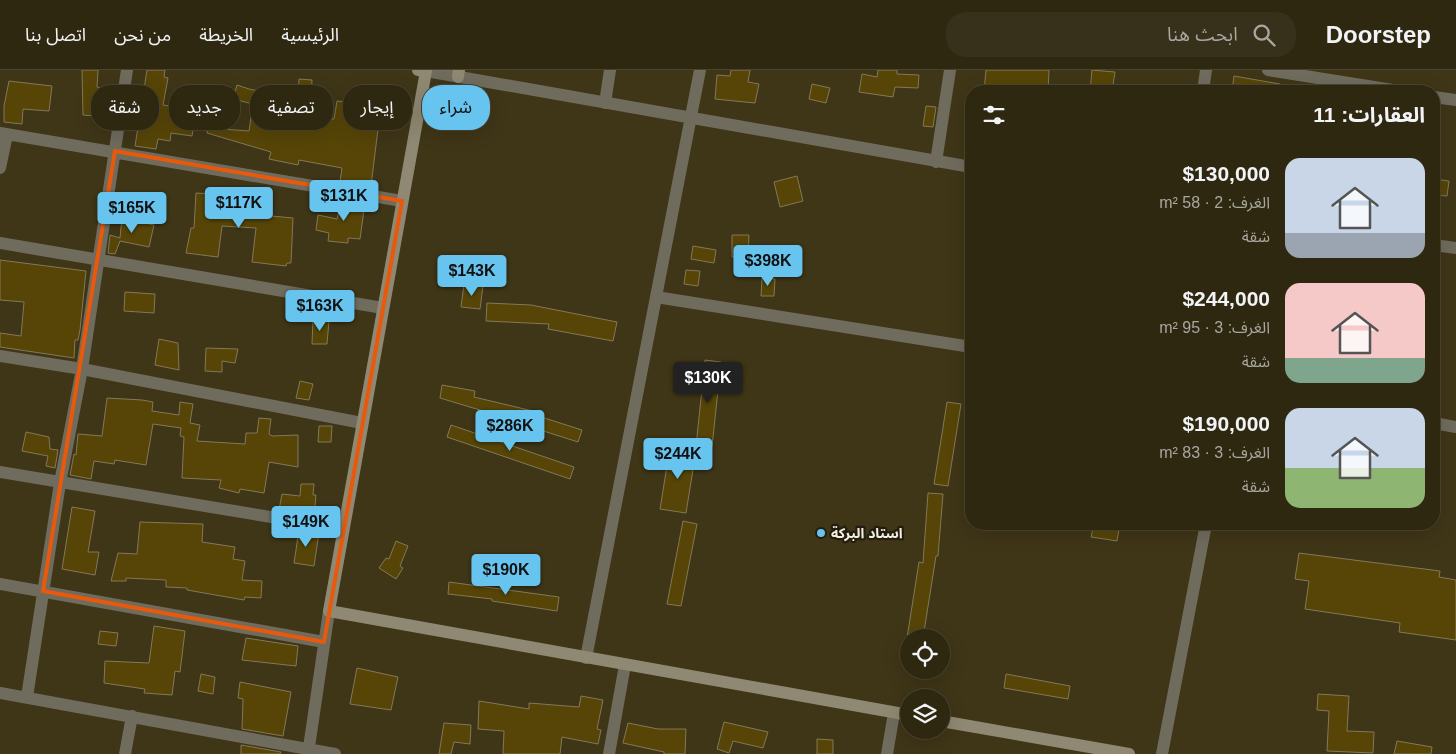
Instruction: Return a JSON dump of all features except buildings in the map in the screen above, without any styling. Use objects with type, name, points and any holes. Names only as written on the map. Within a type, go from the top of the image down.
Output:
[{"type":"street","points":[[27,697],[60,483],[82,369],[127,70]]},
{"type":"street","points":[[604,103],[610,70]]},
{"type":"street","points":[[586,658],[700,70]]},
{"type":"street","points":[[936,162],[950,70]]},
{"type":"street","points":[[1204,85],[1206,70]]},
{"type":"street","points":[[1268,70],[1361,85]]},
{"type":"street","points":[[308,752],[329,611],[402,201],[422,71],[458,74],[690,119],[965,166]]},
{"type":"street","points":[[1440,98],[1456,100]]},
{"type":"street","points":[[0,168],[3,134],[115,151],[402,201]]},
{"type":"street","points":[[0,243],[383,308]]},
{"type":"street","points":[[1440,246],[1456,248]]},
{"type":"street","points":[[656,297],[965,346]]},
{"type":"street","points":[[0,356],[82,369],[362,423]]},
{"type":"street","points":[[1440,424],[1456,427]]},
{"type":"street","points":[[0,472],[343,528]]},
{"type":"street","points":[[1162,754],[1205,530]]},
{"type":"street","points":[[0,584],[324,642]]},
{"type":"street","points":[[329,611],[900,714]]},
{"type":"street","points":[[609,754],[625,665]]},
{"type":"street","points":[[0,693],[132,716],[308,752],[335,754]]},
{"type":"street","points":[[886,754],[894,713]]},
{"type":"street","points":[[125,754],[132,716]]},
{"type":"street","points":[[950,723],[1129,754]]},
{"type":"highlighted area","points":[[115,151],[402,201],[324,642],[43,591]]},
{"type":"place","name":"استاد البركة","points":[[821,533]]}]
